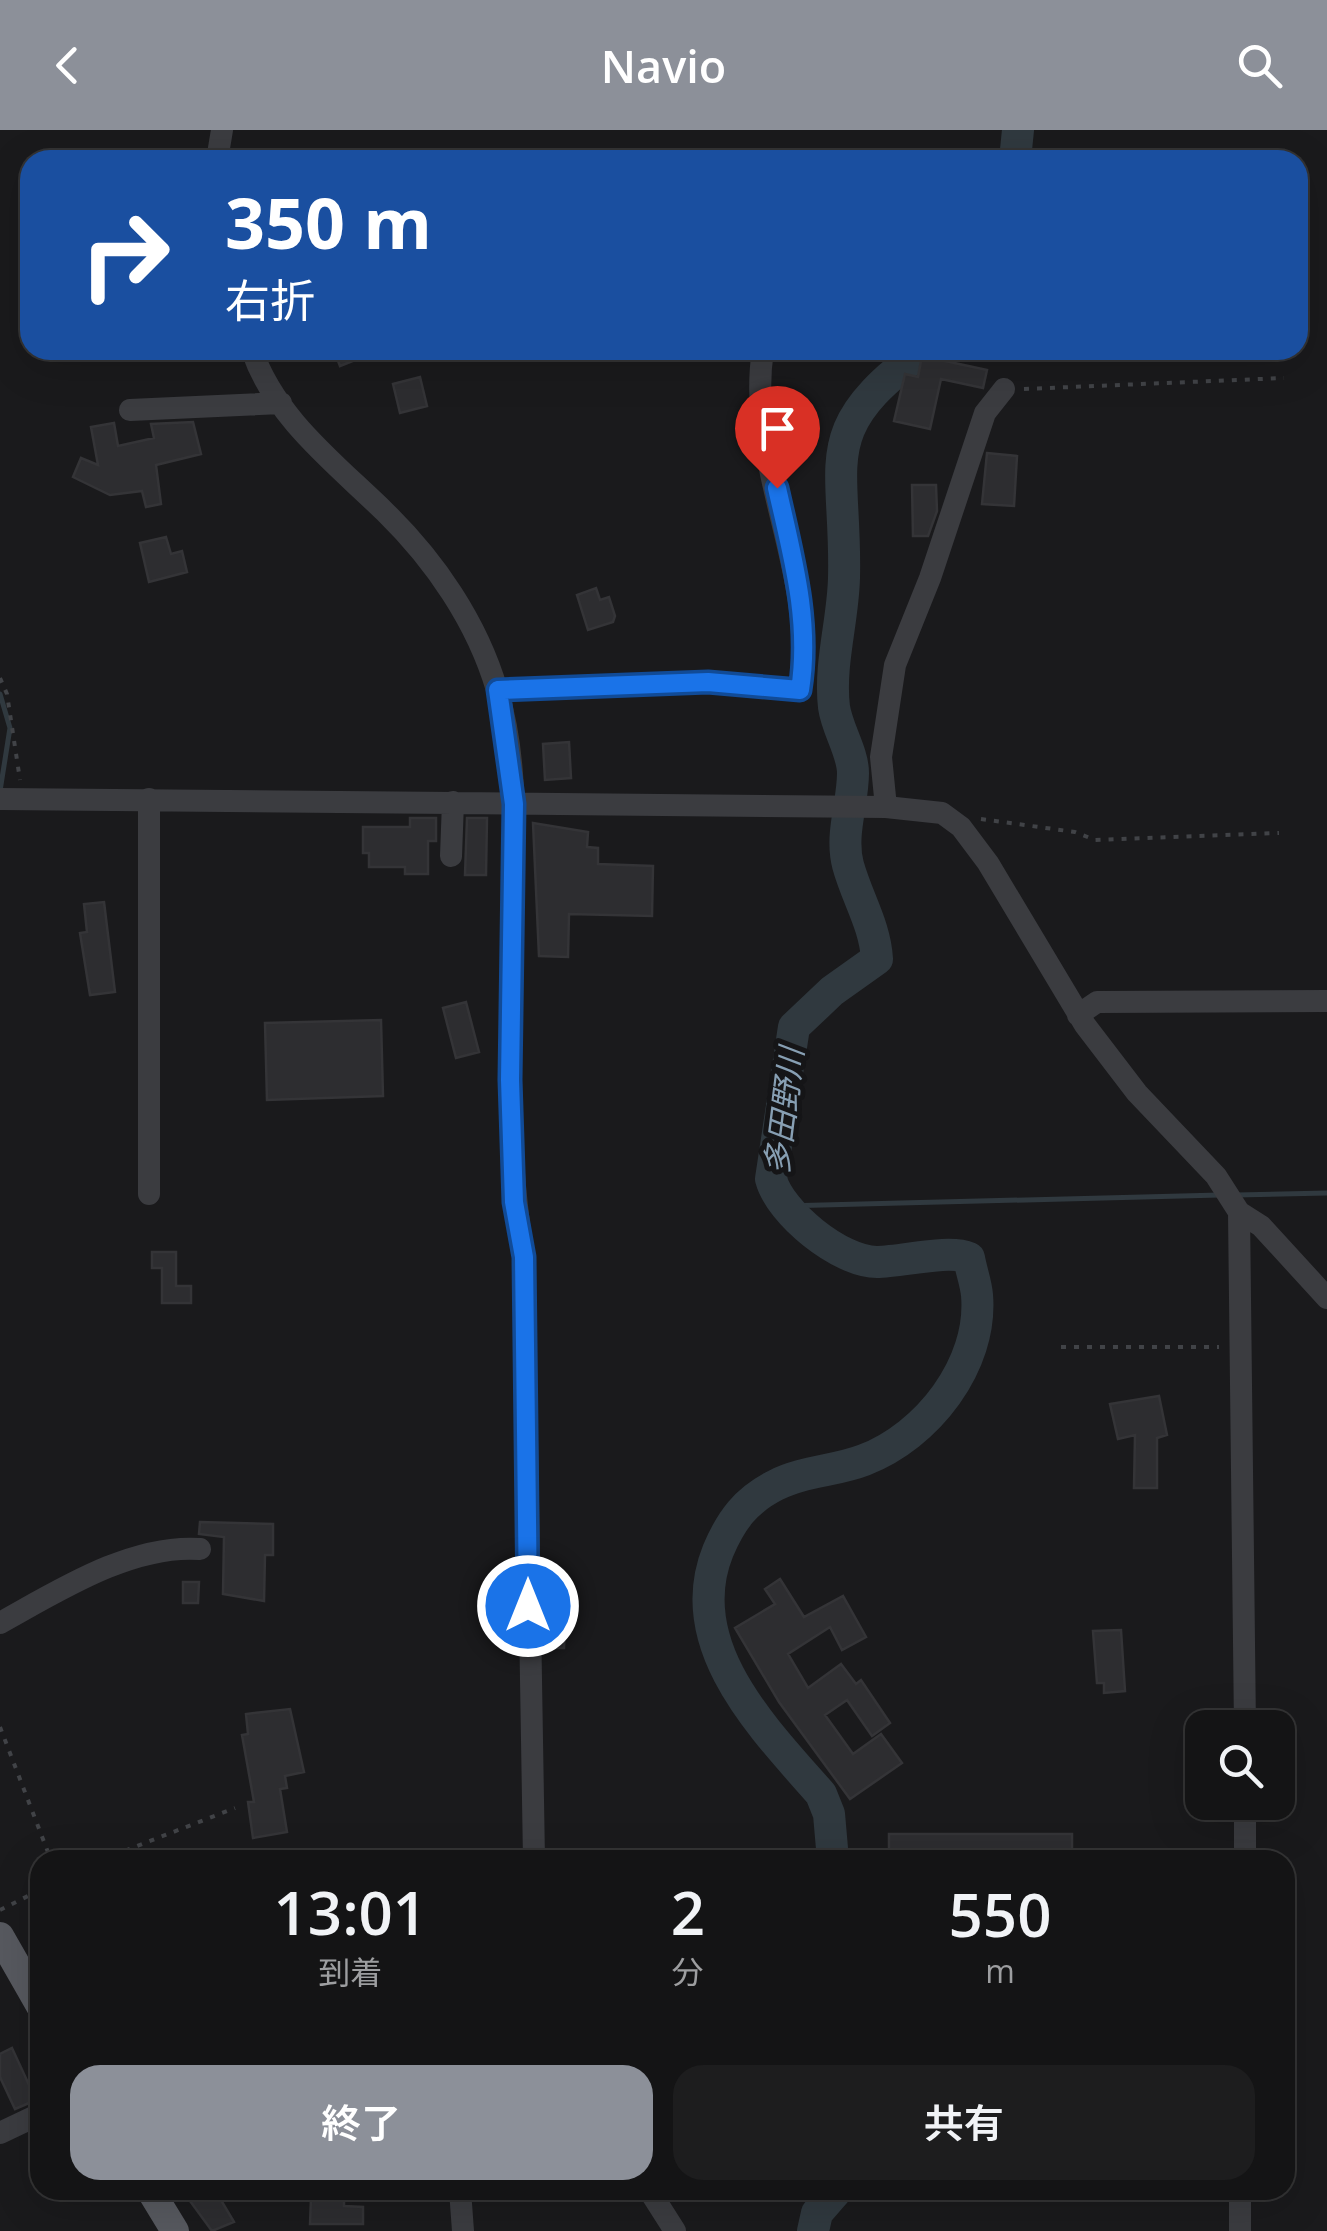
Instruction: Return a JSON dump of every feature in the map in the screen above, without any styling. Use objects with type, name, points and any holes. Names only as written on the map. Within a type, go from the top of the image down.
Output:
[{"type":"main road","points":[[0,1936],[30,1988]]},
{"type":"main road","points":[[156,2200],[175,2231]]},
{"type":"street","points":[[255,360],[280,403],[433,564],[456,597],[498,690],[514,804],[510,1080],[514,1202],[524,1257],[534,1850]]},
{"type":"street","points":[[498,690],[708,682],[800,690],[806,654],[799,589],[763,430],[763,360]]},
{"type":"street","points":[[886,807],[881,757],[895,665],[930,578],[985,413],[1004,389]]},
{"type":"street","points":[[130,410],[280,403]]},
{"type":"street","points":[[11,799],[886,807],[930,810],[952,819],[988,863],[1078,1015],[1137,1092],[1223,1184],[1238,1212],[1245,1710]]},
{"type":"street","points":[[148,799],[149,1194]]},
{"type":"street","points":[[451,856],[453,802]]},
{"type":"street","points":[[1078,1015],[1097,1002],[1327,1001]]},
{"type":"street","points":[[1238,1212],[1261,1226],[1327,1298]]},
{"type":"street","points":[[0,1622],[61,1589],[147,1555],[200,1549]]},
{"type":"street","points":[[1244,1850],[1245,1820]]},
{"type":"street","points":[[0,2133],[30,2119]]},
{"type":"street","points":[[461,2200],[463,2231]]},
{"type":"street","points":[[655,2200],[675,2231]]},
{"type":"street","points":[[1240,2200],[1240,2231]]},
{"type":"path","points":[[1004,389],[1284,378]]},
{"type":"path","points":[[0,678],[7,694],[11,799]]},
{"type":"path","points":[[952,819],[1058,829],[1095,840],[1279,833]]},
{"type":"path","points":[[1061,1348],[1239,1348]]},
{"type":"path","points":[[0,1727],[47,1850]]},
{"type":"path","points":[[127,1850],[236,1808]]},
{"type":"path","points":[[0,1910],[30,1895]]},
{"type":"building","points":[[921,360],[987,370],[983,388],[941,379],[930,429],[894,421],[905,374],[918,377]]},
{"type":"building","points":[[420,377],[427,406],[400,413],[393,384]]},
{"type":"building","points":[[193,422],[201,454],[156,465],[161,504],[146,507],[142,491],[110,495],[73,477],[81,458],[98,465],[91,427],[114,423],[118,446],[154,438],[151,424]]},
{"type":"building","points":[[987,453],[1017,456],[1014,506],[982,504]]},
{"type":"building","points":[[912,485],[936,485],[937,511],[928,536],[913,536]]},
{"type":"building","points":[[166,537],[171,554],[182,551],[187,572],[149,582],[140,543]]},
{"type":"building","points":[[596,588],[600,600],[609,597],[615,616],[613,622],[588,630],[577,595]]},
{"type":"building","points":[[569,742],[571,778],[545,780],[543,744]]},
{"type":"building","points":[[410,818],[436,818],[436,841],[428,841],[428,874],[405,874],[405,867],[369,867],[369,853],[363,853],[363,827],[410,827]]},
{"type":"building","points":[[467,818],[487,818],[486,875],[465,875]]},
{"type":"building","points":[[533,823],[588,832],[587,847],[598,848],[598,864],[653,866],[652,916],[569,914],[568,957],[539,956]]},
{"type":"building","points":[[104,902],[115,992],[90,995],[80,933],[87,932],[84,904]]},
{"type":"building","points":[[466,1002],[479,1052],[456,1058],[443,1008]]},
{"type":"building","points":[[381,1020],[383,1096],[267,1100],[265,1023]]},
{"type":"building","points":[[152,1252],[176,1252],[176,1286],[191,1286],[191,1303],[162,1303],[162,1268],[152,1268]]},
{"type":"building","points":[[1159,1396],[1167,1435],[1157,1438],[1157,1488],[1134,1488],[1135,1435],[1118,1439],[1110,1404]]},
{"type":"building","points":[[200,1522],[273,1524],[273,1555],[265,1555],[264,1601],[223,1594],[224,1537],[199,1534]]},
{"type":"building","points":[[780,1579],[804,1617],[843,1596],[866,1637],[842,1650],[830,1627],[788,1654],[808,1688],[841,1664],[856,1684],[861,1680],[890,1723],[872,1736],[847,1700],[825,1715],[853,1754],[881,1734],[902,1763],[850,1799],[779,1702],[735,1628],[775,1604],[765,1589]]},
{"type":"building","points":[[183,1582],[199,1582],[198,1603],[183,1603]]},
{"type":"building","points":[[545,1628],[565,1628],[564,1648],[545,1648]]},
{"type":"building","points":[[1121,1630],[1125,1691],[1104,1693],[1104,1683],[1097,1683],[1093,1631]]},
{"type":"building","points":[[290,1709],[304,1772],[285,1776],[287,1788],[280,1789],[287,1832],[253,1838],[248,1802],[254,1802],[242,1735],[248,1734],[246,1714]]},
{"type":"building","points":[[889,1834],[1072,1834],[1072,1850],[889,1850]]},
{"type":"building","points":[[12,2048],[30,2087],[30,2103],[15,2109],[0,2077],[0,2054]]},
{"type":"building","points":[[189,2200],[221,2200],[234,2222],[212,2231]]},
{"type":"building","points":[[311,2200],[344,2200],[344,2206],[363,2207],[363,2224],[310,2224]]},
{"type":"waterway","name":"多田野川","points":[[1016,150],[1018,130]]},
{"type":"waterway","name":"多田野川","points":[[832,1850],[829,1814],[821,1794],[753,1713],[719,1652],[710,1619],[709,1586],[728,1530],[756,1497],[786,1480],[864,1460],[887,1449],[929,1416],[960,1372],[971,1347],[976,1321],[977,1295],[969,1258],[937,1255],[877,1262],[846,1254],[799,1220],[771,1179],[794,1027],[832,991],[877,959],[846,853],[853,773],[834,707],[833,675],[844,578],[841,475],[850,427],[865,403],[912,360]]},
{"type":"waterway","points":[[0,694],[10,728],[0,791]]},
{"type":"waterway","points":[[1236,1195],[1327,1193]]},
{"type":"waterway","points":[[783,1206],[1220,1195]]},
{"type":"waterway","name":"多田野川","points":[[813,2231],[817,2213],[828,2200]]},
{"type":"route","points":[[528,1606],[524,1257],[514,1202],[510,1080],[514,804],[498,690],[650,682],[751,684],[800,690],[806,654],[799,589],[777,488]]}]
